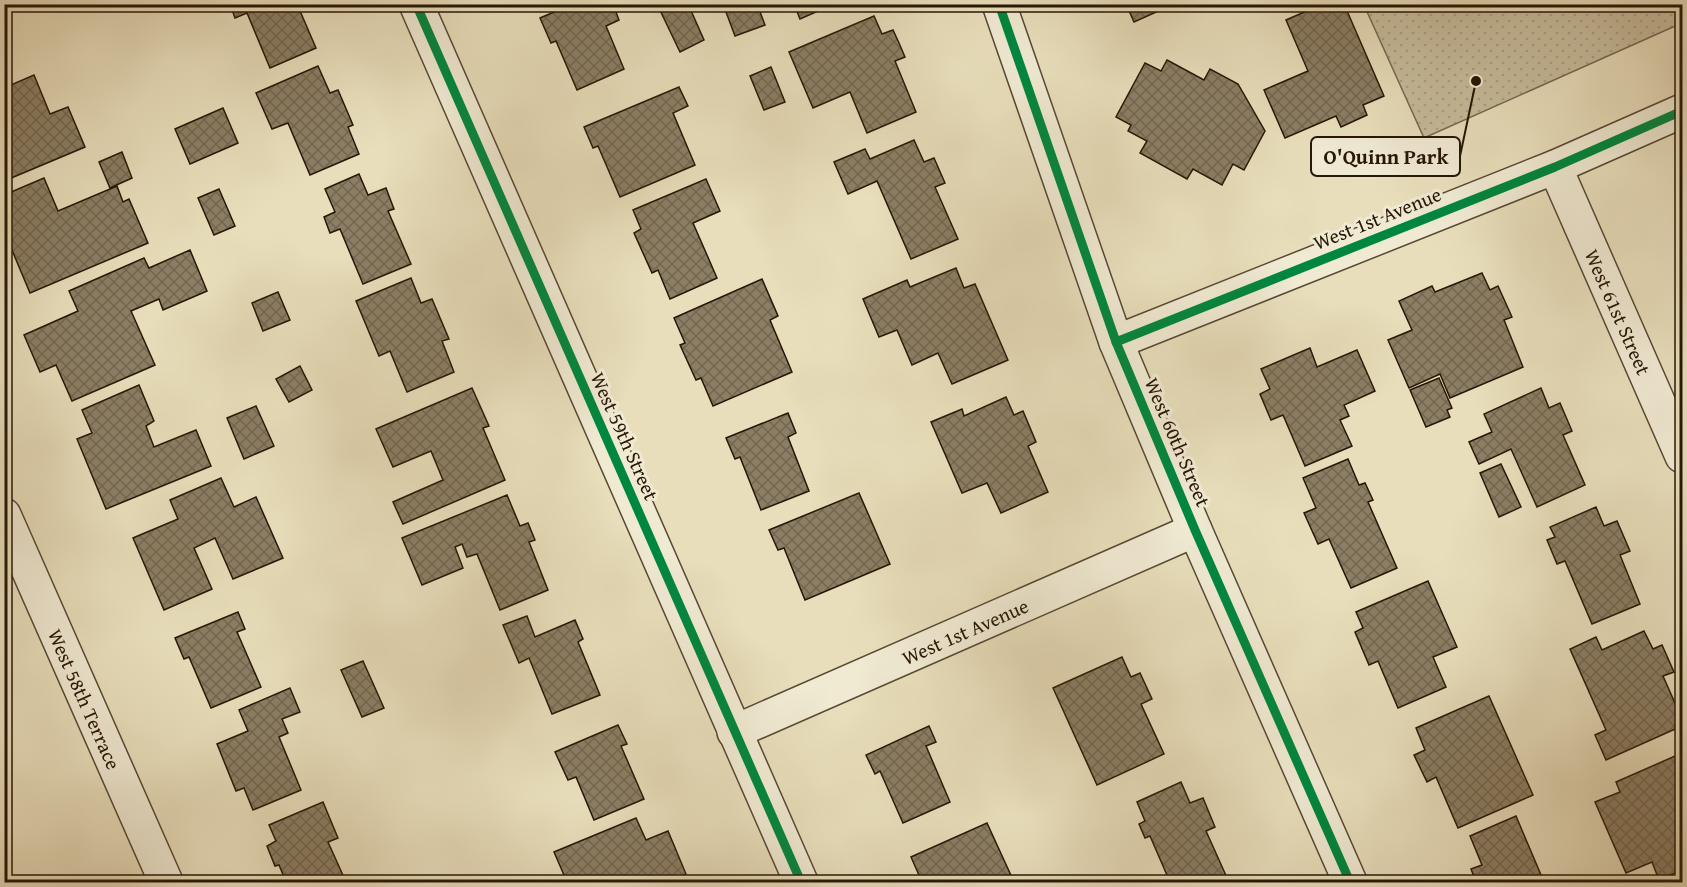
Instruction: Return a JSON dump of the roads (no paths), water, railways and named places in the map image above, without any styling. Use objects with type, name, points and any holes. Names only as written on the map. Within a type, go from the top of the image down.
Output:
[{"type":"street","name":"West 59th Street","points":[[416,4],[801,882]]},
{"type":"street","name":"West 60th Street","points":[[999,4],[1116,342],[1195,530],[1350,882]]},
{"type":"street","name":"West 1st Avenue","points":[[1116,342],[1555,167],[1683,111]]},
{"type":"street","name":"West 61st Street","points":[[1555,167],[1683,456]]},
{"type":"street","name":"West 58th Terrace","points":[[4,515],[166,882]]},
{"type":"street","name":"West 1st Avenue","points":[[734,732],[1195,530]]},
{"type":"place","name":"O'Quinn Park","points":[[1476,81]]}]
